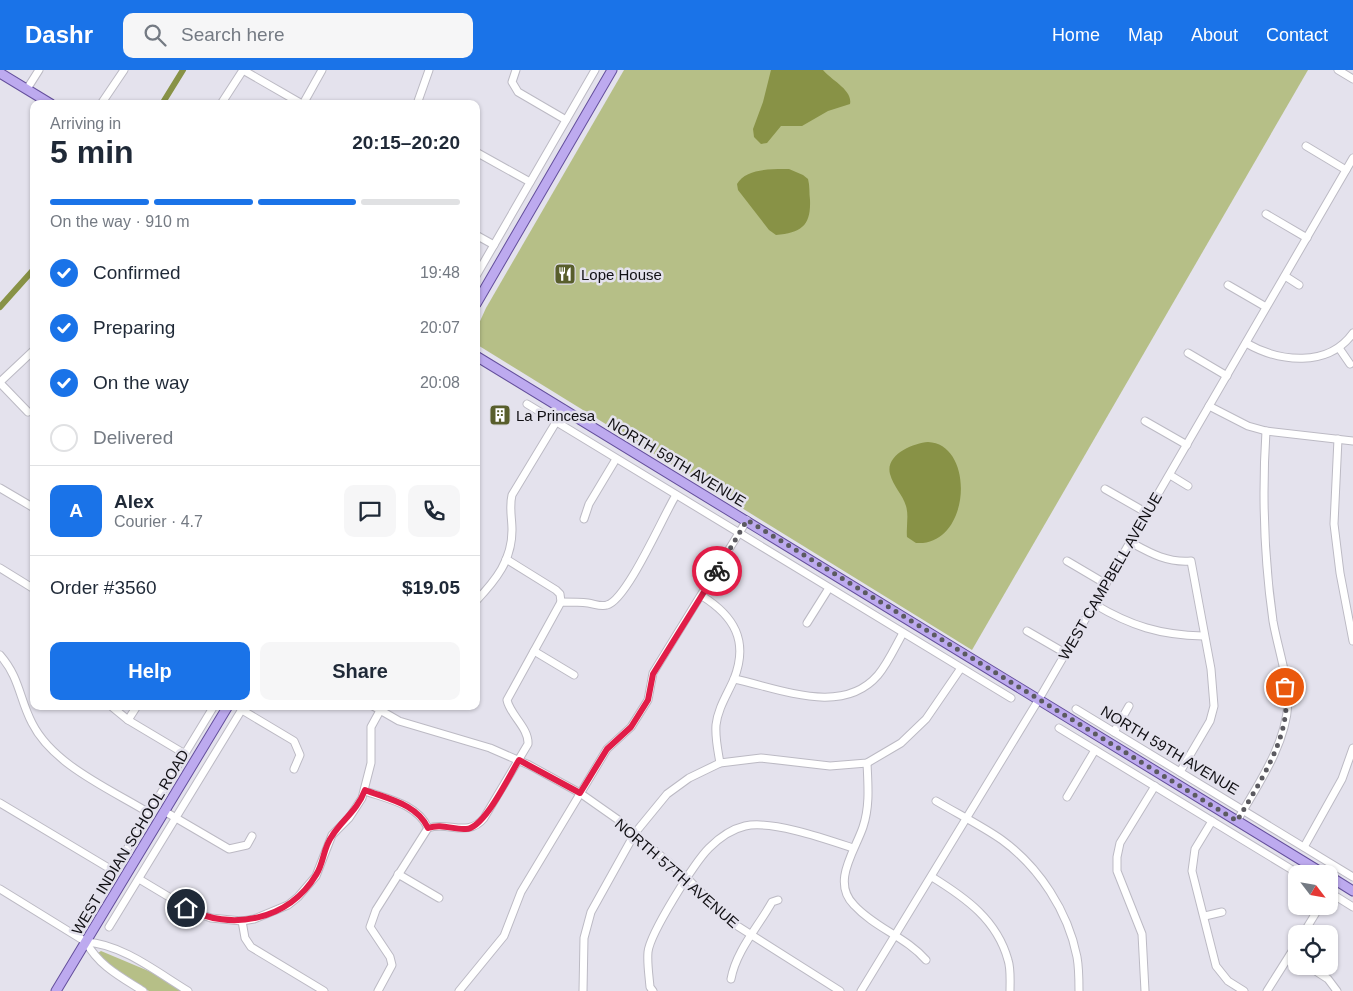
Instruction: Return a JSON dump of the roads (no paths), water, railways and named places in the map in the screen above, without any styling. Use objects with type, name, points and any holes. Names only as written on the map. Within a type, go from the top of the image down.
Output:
[{"type":"main road","points":[[480,297],[612,70]]},
{"type":"main road","points":[[0,73],[44,100]]},
{"type":"main road","name":"NORTH 59TH AVENUE","points":[[480,358],[1309,865]]},
{"type":"main road","name":"WEST INDIAN SCHOOL ROAD","points":[[56,991],[226,710]]},
{"type":"main road","points":[[1338,882],[1353,891]]},
{"type":"street","points":[[28,90],[39,70]]},
{"type":"street","points":[[104,100],[124,70]]},
{"type":"street","points":[[224,100],[243,70],[295,100]]},
{"type":"street","points":[[304,100],[322,70]]},
{"type":"street","points":[[418,100],[429,70]]},
{"type":"street","points":[[516,70],[512,82],[518,92],[566,120]]},
{"type":"street","points":[[480,269],[594,70]]},
{"type":"street","points":[[1338,70],[1353,79]]},
{"type":"street","points":[[1306,146],[1346,170]]},
{"type":"street","points":[[480,154],[530,182]]},
{"type":"street","name":"WEST CAMPBELL AVENUE","points":[[861,991],[1039,699],[1353,158]]},
{"type":"street","points":[[1266,214],[1307,238]]},
{"type":"street","points":[[480,237],[494,245]]},
{"type":"street","points":[[1285,276],[1299,285]]},
{"type":"street","points":[[1228,285],[1266,307]]},
{"type":"street","points":[[1246,343],[1269,355],[1285,359],[1314,358],[1339,348],[1353,333]]},
{"type":"street","points":[[1339,348],[1350,364]]},
{"type":"street","points":[[1188,353],[1226,376]]},
{"type":"street","points":[[28,412],[0,382],[30,354]]},
{"type":"street","name":"NORTH 59TH AVENUE","points":[[527,404],[1011,698]]},
{"type":"street","points":[[1209,406],[1248,426],[1266,431],[1353,441]]},
{"type":"street","points":[[480,597],[494,583],[506,559],[512,530],[510,502],[512,495],[564,409]]},
{"type":"street","points":[[1145,421],[1187,445]]},
{"type":"street","points":[[1237,821],[1278,744],[1288,703],[1273,621],[1267,567],[1262,483],[1266,431]]},
{"type":"street","points":[[1338,439],[1334,524],[1340,573],[1353,641]]},
{"type":"street","points":[[584,519],[589,504],[616,459]]},
{"type":"street","points":[[1170,475],[1188,486]]},
{"type":"street","points":[[0,488],[30,506]]},
{"type":"street","points":[[1106,489],[1147,514]]},
{"type":"street","points":[[561,602],[590,603],[602,606],[616,600],[658,532],[664,515],[676,495]]},
{"type":"street","points":[[460,991],[504,936],[521,892],[607,749],[631,727],[648,700],[653,674],[747,520]]},
{"type":"street","points":[[1130,542],[1163,558],[1176,562],[1191,561],[1203,636],[1211,670],[1214,706],[1210,721],[1180,772]]},
{"type":"street","points":[[378,991],[392,965],[390,957],[370,927],[376,910],[428,828],[443,825],[465,830],[479,825],[519,760],[528,740],[525,732],[509,710],[506,700],[561,602],[560,594],[556,590],[506,559]]},
{"type":"street","points":[[1067,561],[1106,584]]},
{"type":"street","points":[[0,568],[30,586]]},
{"type":"street","points":[[808,623],[829,588]]},
{"type":"street","points":[[702,596],[726,613],[737,632],[740,653],[734,678],[721,704],[716,726],[720,763]]},
{"type":"street","points":[[1094,604],[1142,628],[1168,634],[1203,636]]},
{"type":"street","points":[[1027,631],[1065,653]]},
{"type":"street","points":[[734,678],[825,699],[855,693],[877,676],[903,633]]},
{"type":"street","points":[[534,650],[574,675]]},
{"type":"street","points":[[0,654],[16,678],[31,722],[48,748],[74,768],[149,813]]},
{"type":"street","points":[[581,991],[584,938],[591,912],[635,833],[667,794],[689,778],[720,763],[761,758],[830,766],[867,763],[901,743],[926,719],[961,668]]},
{"type":"street","points":[[1114,732],[1129,706]]},
{"type":"street","name":"NORTH 59TH AVENUE","points":[[1076,709],[1353,877]]},
{"type":"street","points":[[116,710],[128,720],[185,754]]},
{"type":"street","points":[[128,720],[134,710]]},
{"type":"street","name":"WEST INDIAN SCHOOL ROAD","points":[[0,803],[107,869],[112,870],[116,867],[212,710]]},
{"type":"street","name":"WEST INDIAN SCHOOL ROAD","points":[[109,927],[242,710]]},
{"type":"street","points":[[246,710],[294,742],[300,755],[294,769]]},
{"type":"street","points":[[139,879],[203,916],[222,920],[242,921],[275,912],[298,897],[316,876],[332,835],[349,818],[365,790],[371,763],[369,735],[377,710]]},
{"type":"street","name":"NORTH 57TH AVENUE","points":[[381,710],[399,721],[484,746],[519,760],[580,793],[635,833],[687,878],[728,920],[750,936],[840,991]]},
{"type":"street","points":[[1059,728],[1288,867]]},
{"type":"street","points":[[1304,848],[1334,796],[1353,748]]},
{"type":"street","points":[[1067,797],[1095,750]]},
{"type":"street","points":[[867,763],[869,799],[863,827],[845,868],[845,888],[852,903],[868,919],[918,950],[926,960]]},
{"type":"street","points":[[1145,991],[1142,934],[1118,871],[1117,857],[1120,843],[1155,786]]},
{"type":"street","points":[[365,790],[412,809],[421,815],[428,828]]},
{"type":"street","points":[[936,801],[1002,840],[1029,863],[1048,888],[1067,922],[1077,957],[1079,991]]},
{"type":"street","points":[[164,811],[229,849],[241,848],[247,845],[252,836]]},
{"type":"street","points":[[1212,821],[1195,849],[1192,863],[1213,959],[1218,970],[1228,981],[1244,991]]},
{"type":"street","points":[[652,991],[648,951],[656,930],[687,878],[709,848],[727,834],[746,826],[768,826],[821,837],[853,848]]},
{"type":"street","points":[[398,874],[439,898]]},
{"type":"street","points":[[932,877],[979,909],[994,929],[1008,961],[1010,991]]},
{"type":"street","points":[[0,889],[86,942],[100,943],[114,949],[188,991]]},
{"type":"street","points":[[1338,898],[1353,907]]},
{"type":"street","points":[[731,979],[733,969],[750,936],[772,902],[778,900]]},
{"type":"street","points":[[1205,916],[1222,912]]},
{"type":"street","points":[[242,921],[246,938],[252,947],[324,991]]},
{"type":"street","points":[[86,942],[93,955],[105,966],[143,991]]},
{"type":"street","points":[[1267,991],[1288,964]]},
{"type":"street","points":[[1322,975],[1328,979],[1336,991]]},
{"type":"waterway","points":[[164,100],[183,70]]},
{"type":"waterway","points":[[0,307],[30,273]]},
{"type":"place","name":"Lope House","points":[[565,274]]},
{"type":"place","name":"La Princesa","points":[[500,415]]}]
